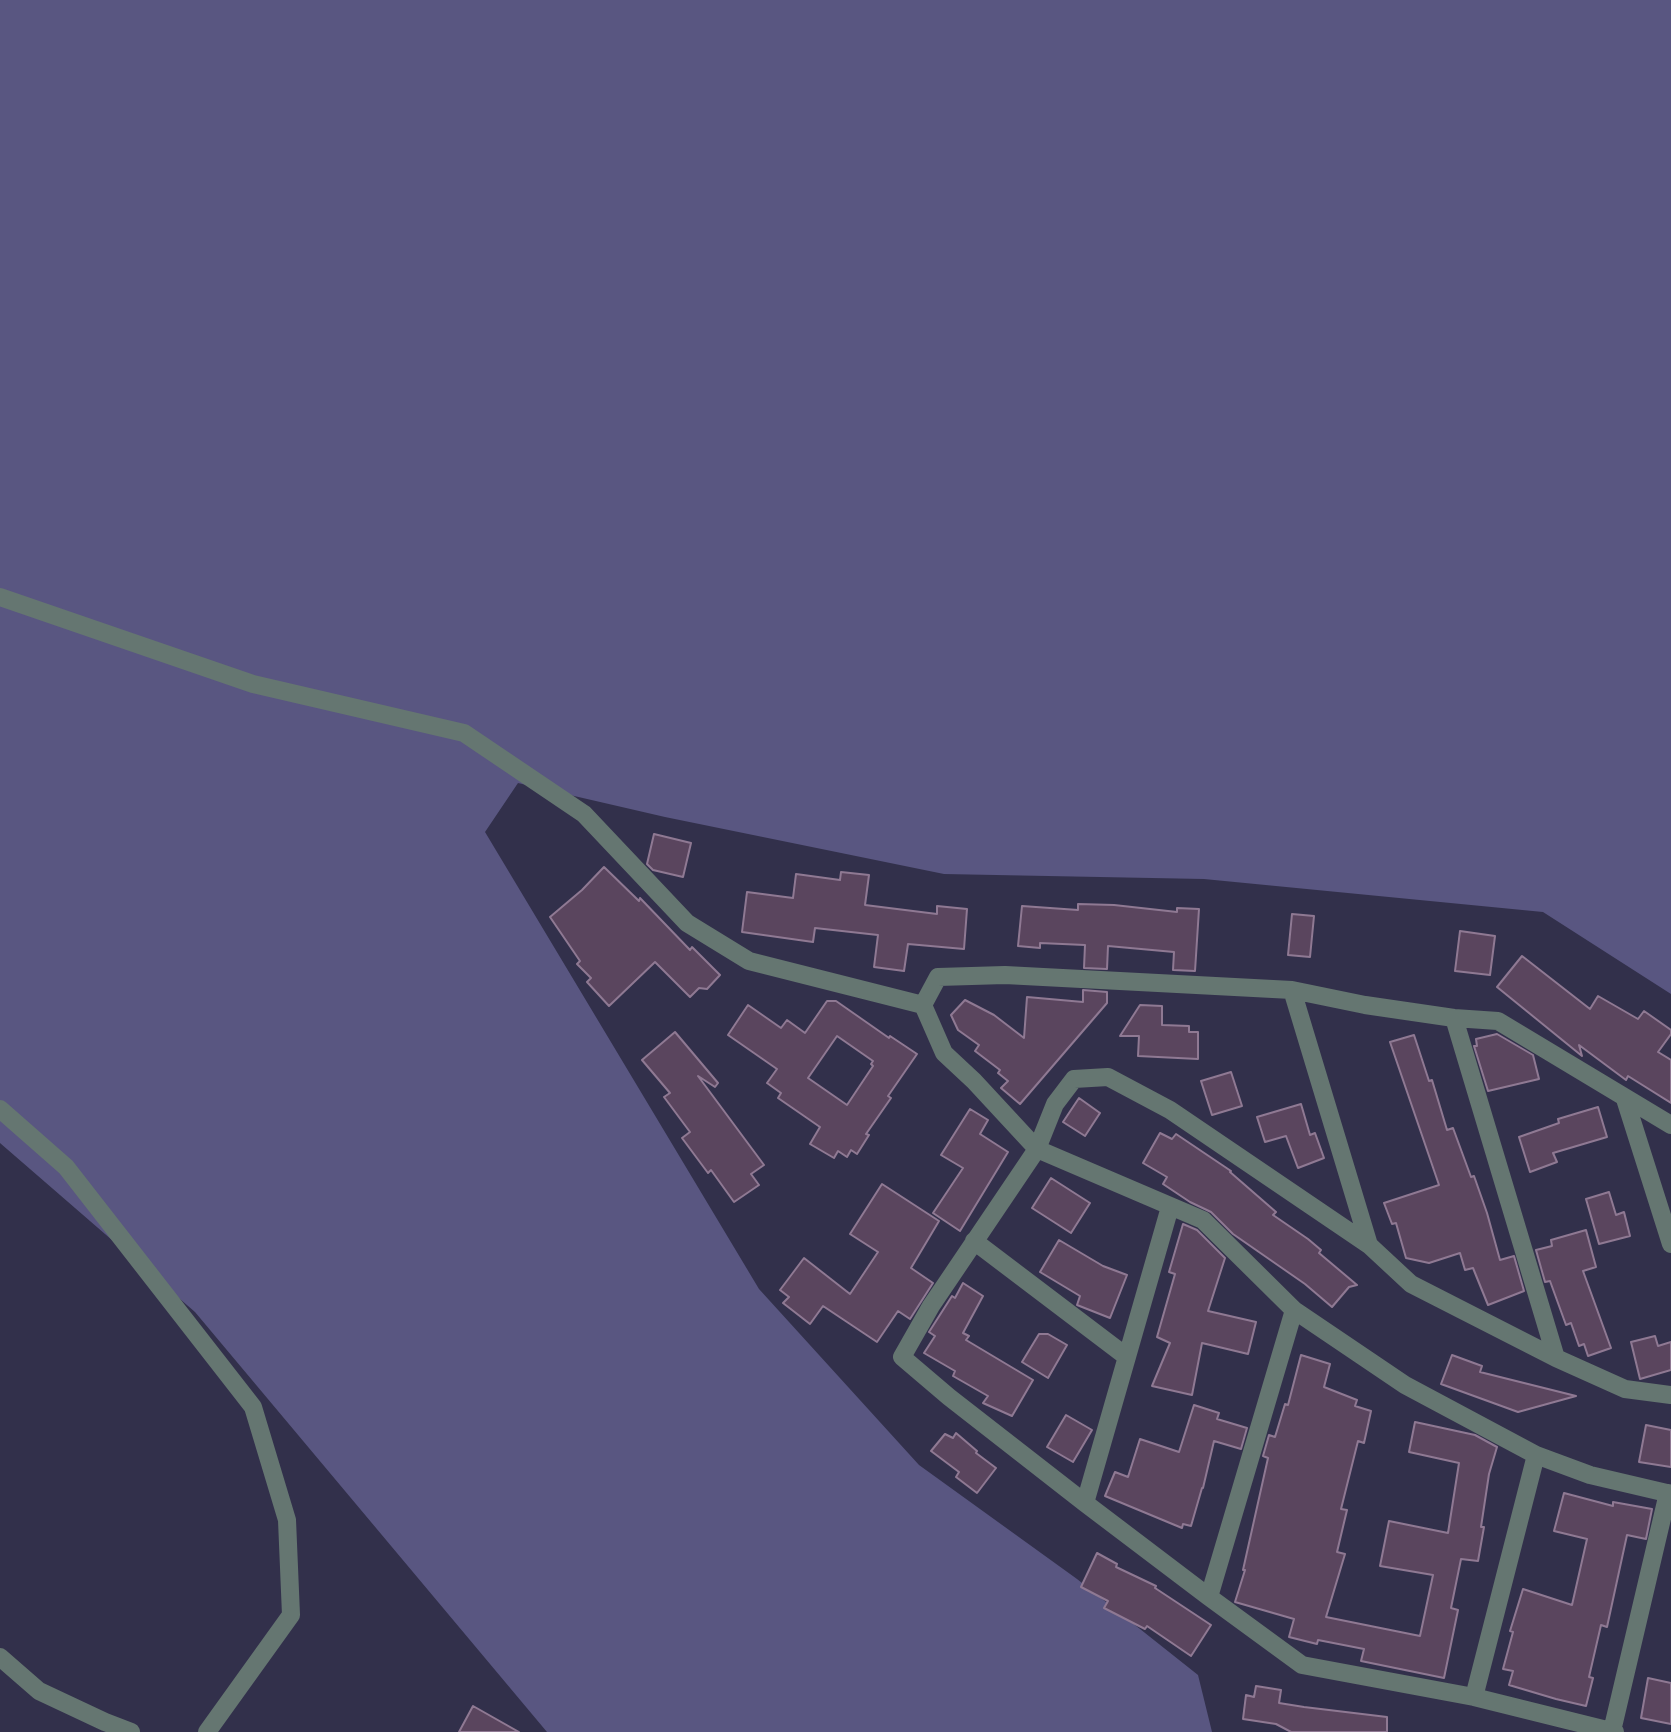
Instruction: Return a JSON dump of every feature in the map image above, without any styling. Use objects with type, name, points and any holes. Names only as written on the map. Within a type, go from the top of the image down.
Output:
[{"type":"street","points":[[0,597],[253,684],[464,733],[584,814],[687,923],[749,961],[923,1005]]},
{"type":"street","points":[[923,1005],[938,977],[1005,975],[1292,990],[1366,1005],[1454,1018],[1498,1021],[1671,1125]]},
{"type":"street","points":[[1292,990],[1369,1245]]},
{"type":"street","points":[[923,1005],[944,1053],[1037,1149],[1203,1220],[1294,1311],[1405,1385],[1536,1455],[1590,1475],[1670,1493],[1614,1732],[1474,1697],[1302,1665],[1085,1503],[902,1357],[931,1306],[1037,1149],[1055,1104],[1073,1079],[1108,1077],[1170,1110],[1369,1245],[1411,1284],[1625,1390],[1671,1395]]},
{"type":"street","points":[[1454,1018],[1556,1358]]},
{"type":"street","points":[[1625,1099],[1671,1244]]},
{"type":"street","points":[[0,1109],[66,1167],[253,1408],[287,1520],[291,1615],[206,1732]]},
{"type":"street","points":[[1085,1503],[1171,1207]]},
{"type":"street","points":[[974,1241],[1127,1357]]},
{"type":"street","points":[[1209,1597],[1294,1311]]},
{"type":"street","points":[[1474,1697],[1536,1455]]},
{"type":"street","points":[[0,1657],[39,1691],[131,1732]]},
{"type":"shaded area","points":[[0,0],[1671,0],[1671,994],[1543,912],[1204,879],[944,874],[665,817],[518,783],[485,832],[759,1289],[919,1465],[1077,1579],[1198,1675],[1212,1732],[547,1732],[195,1312],[0,1143]]},
{"type":"building","points":[[654,834],[691,843],[683,877],[653,870],[647,864]]},
{"type":"building","points":[[604,867],[639,901],[640,898],[690,950],[692,947],[720,975],[707,989],[699,988],[690,997],[655,962],[609,1006],[587,982],[591,978],[577,964],[580,961],[550,917]]},
{"type":"building","points":[[841,872],[869,875],[865,905],[937,914],[937,906],[967,909],[964,949],[908,944],[904,971],[874,967],[878,935],[815,928],[813,942],[742,932],[747,892],[793,898],[796,874],[840,880]]},
{"type":"building","points":[[1078,904],[1177,912],[1177,908],[1199,909],[1195,971],[1173,970],[1174,952],[1108,946],[1107,969],[1084,968],[1085,945],[1040,943],[1040,948],[1018,946],[1022,906],[1078,910]]},
{"type":"building","points":[[1292,914],[1314,916],[1310,957],[1288,955]]},
{"type":"building","points":[[1460,931],[1495,936],[1490,975],[1455,971]]},
{"type":"building","points":[[1522,956],[1590,1009],[1598,996],[1638,1019],[1644,1011],[1671,1030],[1658,1052],[1671,1060],[1671,1103],[1628,1076],[1626,1080],[1579,1045],[1582,1056],[1497,987]]},
{"type":"building","points":[[1083,990],[1107,992],[1107,1003],[1020,1104],[1001,1088],[1008,1081],[998,1073],[1000,1070],[975,1051],[979,1045],[958,1030],[951,1015],[965,1000],[994,1015],[1024,1038],[1027,997],[1083,1002]]},
{"type":"building","points":[[827,1001],[836,1001],[917,1054],[888,1096],[891,1098],[866,1134],[869,1135],[857,1154],[851,1150],[847,1157],[838,1151],[834,1158],[810,1144],[820,1127],[778,1098],[781,1093],[767,1083],[777,1069],[728,1035],[748,1005],[781,1028],[787,1020],[805,1033]],"holes":[[[837,1036],[873,1061],[873,1066],[847,1105],[808,1078]]]},
{"type":"building","points":[[1140,1005],[1162,1006],[1162,1025],[1189,1026],[1189,1032],[1198,1032],[1198,1059],[1138,1056],[1139,1036],[1120,1036]]},
{"type":"building","points":[[675,1032],[718,1083],[715,1087],[698,1076],[764,1165],[751,1174],[759,1185],[734,1202],[711,1170],[708,1173],[682,1138],[690,1132],[664,1097],[670,1093],[642,1060]]},
{"type":"building","points":[[1497,1034],[1533,1055],[1539,1079],[1488,1091],[1474,1046],[1477,1046],[1476,1039]]},
{"type":"building","points":[[1414,1035],[1429,1081],[1432,1080],[1447,1130],[1453,1128],[1471,1177],[1474,1176],[1500,1260],[1514,1256],[1524,1291],[1488,1305],[1473,1268],[1465,1270],[1460,1253],[1429,1263],[1406,1258],[1396,1223],[1392,1224],[1384,1203],[1439,1185],[1390,1042]]},
{"type":"building","points":[[1231,1072],[1242,1106],[1212,1115],[1201,1081]]},
{"type":"building","points":[[1079,1098],[1100,1113],[1085,1136],[1063,1122]]},
{"type":"building","points":[[1301,1104],[1310,1135],[1315,1133],[1324,1158],[1298,1168],[1286,1136],[1265,1142],[1257,1117]]},
{"type":"building","points":[[1598,1107],[1607,1137],[1553,1153],[1557,1162],[1530,1172],[1519,1137],[1559,1123],[1558,1119]]},
{"type":"building","points":[[970,1109],[988,1120],[980,1134],[1008,1152],[960,1231],[933,1213],[963,1168],[941,1155]]},
{"type":"building","points":[[1160,1133],[1172,1139],[1176,1134],[1231,1171],[1276,1212],[1273,1215],[1308,1239],[1321,1250],[1319,1253],[1357,1285],[1349,1287],[1332,1307],[1305,1284],[1233,1234],[1211,1212],[1163,1184],[1167,1177],[1143,1163]]},
{"type":"building","points":[[1051,1178],[1090,1203],[1071,1233],[1032,1208]]},
{"type":"building","points":[[882,1184],[939,1221],[911,1268],[933,1283],[910,1319],[898,1311],[877,1342],[823,1306],[810,1324],[783,1303],[789,1297],[780,1290],[804,1258],[850,1294],[878,1252],[850,1234]]},
{"type":"building","points":[[1609,1192],[1616,1215],[1624,1212],[1630,1236],[1599,1244],[1586,1199]]},
{"type":"building","points":[[1183,1224],[1197,1230],[1225,1258],[1208,1311],[1256,1322],[1248,1354],[1202,1343],[1192,1395],[1152,1386],[1170,1343],[1157,1337],[1175,1274],[1169,1272]]},
{"type":"building","points":[[1586,1230],[1596,1267],[1583,1271],[1611,1348],[1588,1356],[1584,1344],[1579,1346],[1571,1323],[1566,1325],[1550,1281],[1545,1282],[1536,1250],[1552,1246],[1551,1240]]},
{"type":"building","points":[[1059,1240],[1103,1266],[1127,1275],[1110,1318],[1077,1305],[1080,1296],[1040,1272]]},
{"type":"building","points":[[963,1283],[983,1296],[963,1333],[969,1336],[966,1340],[1033,1380],[1012,1416],[983,1403],[988,1396],[953,1376],[955,1371],[924,1353],[935,1336],[929,1332]]},
{"type":"building","points":[[1039,1334],[1048,1334],[1067,1345],[1048,1378],[1022,1362]]},
{"type":"building","points":[[1655,1336],[1658,1346],[1671,1342],[1671,1370],[1640,1379],[1631,1342]]},
{"type":"building","points":[[1301,1355],[1330,1364],[1324,1387],[1357,1400],[1355,1406],[1371,1411],[1364,1443],[1358,1441],[1341,1509],[1347,1510],[1337,1552],[1345,1554],[1326,1617],[1420,1636],[1433,1575],[1380,1566],[1389,1521],[1448,1533],[1459,1463],[1409,1452],[1415,1422],[1475,1435],[1497,1447],[1489,1474],[1478,1561],[1461,1559],[1451,1608],[1458,1610],[1444,1678],[1361,1661],[1364,1649],[1318,1640],[1317,1644],[1289,1637],[1294,1619],[1235,1602],[1245,1570],[1268,1458],[1263,1456],[1269,1435],[1275,1437],[1285,1404],[1288,1405]]},
{"type":"building","points":[[1452,1355],[1482,1366],[1480,1372],[1576,1396],[1518,1412],[1441,1384]]},
{"type":"building","points":[[1194,1405],[1219,1413],[1217,1419],[1247,1428],[1241,1449],[1214,1441],[1191,1526],[1183,1524],[1182,1528],[1105,1496],[1115,1472],[1128,1477],[1140,1439],[1179,1452]]},
{"type":"building","points":[[1066,1415],[1092,1430],[1073,1462],[1047,1447]]},
{"type":"building","points":[[1646,1425],[1671,1430],[1671,1467],[1639,1462]]},
{"type":"building","points":[[956,1433],[996,1468],[977,1493],[956,1477],[959,1472],[931,1451],[945,1434],[953,1438]]},
{"type":"building","points":[[1564,1493],[1613,1506],[1613,1502],[1652,1509],[1646,1539],[1627,1535],[1607,1627],[1601,1625],[1589,1677],[1593,1678],[1586,1706],[1509,1685],[1513,1671],[1503,1669],[1513,1632],[1510,1631],[1523,1589],[1572,1605],[1587,1539],[1554,1531]]},
{"type":"building","points":[[1097,1553],[1117,1564],[1116,1567],[1156,1586],[1155,1588],[1211,1625],[1191,1656],[1147,1626],[1145,1629],[1104,1608],[1108,1601],[1081,1587]]},
{"type":"building","points":[[1648,1678],[1671,1683],[1671,1724],[1641,1718]]},
{"type":"building","points":[[1256,1686],[1281,1690],[1279,1703],[1387,1717],[1387,1732],[1291,1732],[1276,1724],[1243,1719],[1246,1695],[1254,1697]]},
{"type":"building","points":[[473,1706],[519,1732],[459,1732]]}]
